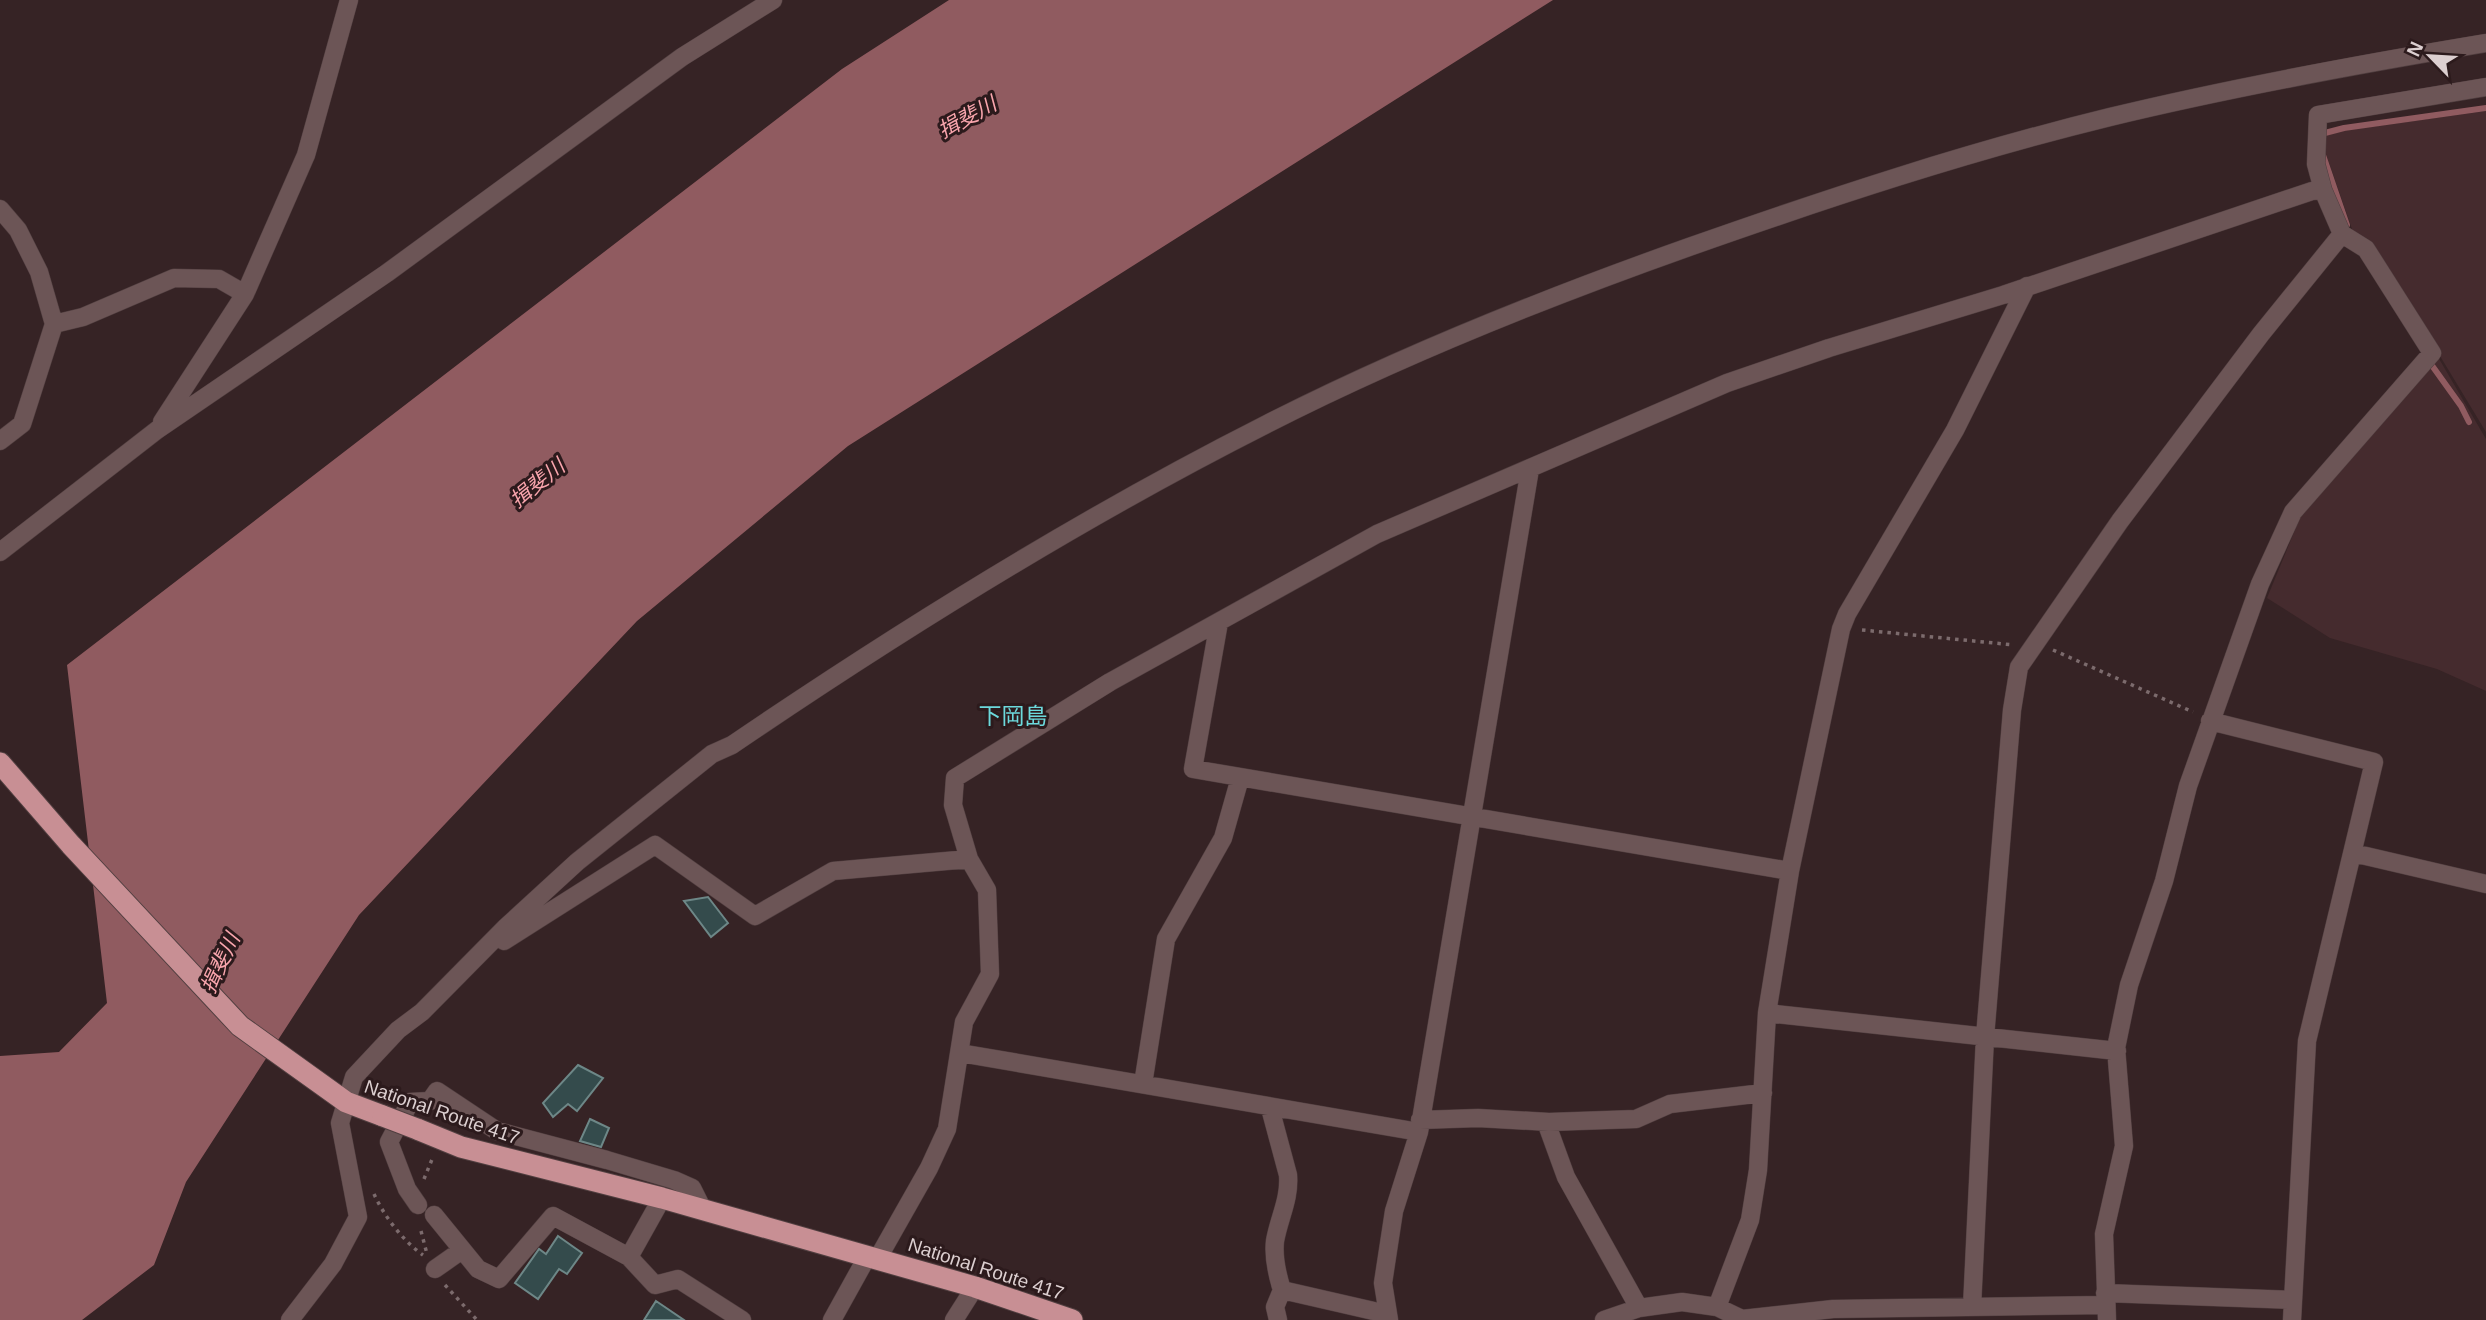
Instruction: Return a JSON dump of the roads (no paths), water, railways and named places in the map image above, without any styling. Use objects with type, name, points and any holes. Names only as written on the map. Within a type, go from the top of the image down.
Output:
[{"type":"highway","name":"National Route 417","points":[[0,762],[71,845],[240,1026],[346,1101],[461,1147],[662,1198],[975,1287],[1072,1320]]},
{"type":"street","points":[[157,430],[245,294],[306,155],[349,0]]},
{"type":"street","points":[[0,552],[157,430],[387,273],[682,57],[773,0]]},
{"type":"street","points":[[290,1320],[332,1264],[358,1217],[340,1123],[354,1077],[398,1030],[422,1012],[505,928],[577,862],[712,754],[732,746],[920,619],[1072,530],[1269,423],[1479,326],[1591,281],[1830,197],[1965,156],[2108,118],[2346,66],[2486,43]]},
{"type":"street","points":[[2106,1306],[2104,1234],[2124,1146],[2116,1051],[2129,985],[2164,881],[2189,786],[2210,721],[2260,584],[2293,512],[2432,353],[2366,249],[2342,234],[2323,190],[2316,164],[2318,115],[2486,87]]},
{"type":"street","points":[[832,1320],[929,1168],[947,1129],[964,1022],[990,974],[987,890],[969,859],[953,805],[956,778],[1110,682],[1377,534],[1727,383],[2312,191],[2323,190]]},
{"type":"street","points":[[0,209],[8,233],[39,272],[54,324],[22,424],[0,441]]},
{"type":"street","points":[[1972,1307],[1985,1037],[2012,710],[2019,667],[2120,521],[2261,334],[2342,234]]},
{"type":"street","points":[[54,324],[83,317],[174,278],[219,279],[245,294]]},
{"type":"street","points":[[1717,1307],[1750,1220],[1758,1170],[1767,1013],[1790,871],[1841,629],[1847,614],[1955,430],[2027,286]]},
{"type":"street","points":[[1282,1290],[1388,1315],[1383,1283],[1394,1210],[1420,1126],[1530,469]]},
{"type":"street","points":[[1219,622],[1193,769],[1790,871]]},
{"type":"street","points":[[2210,721],[2374,762],[2307,1041],[2292,1320]]},
{"type":"street","points":[[1143,1084],[1166,939],[1223,838],[1240,778]]},
{"type":"street","points":[[478,957],[655,845],[755,916],[833,871],[969,859]]},
{"type":"street","points":[[2353,853],[2486,884]]},
{"type":"street","points":[[1767,1013],[2116,1051]]},
{"type":"street","points":[[960,1053],[1270,1108],[1420,1126],[1478,1118],[1546,1122],[1636,1119],[1670,1104],[1763,1093]]},
{"type":"street","points":[[418,1205],[407,1189],[389,1142],[411,1102],[429,1101],[437,1091],[497,1131],[607,1160],[692,1188],[704,1210]]},
{"type":"street","points":[[1270,1108],[1289,1186],[1275,1243],[1275,1268],[1282,1290],[1275,1307],[1278,1320]]},
{"type":"street","points":[[1546,1122],[1566,1177],[1639,1308]]},
{"type":"street","points":[[629,1257],[662,1198]]},
{"type":"street","points":[[433,1215],[478,1269],[499,1279],[554,1216],[629,1257],[655,1285],[678,1279],[741,1320]]},
{"type":"street","points":[[433,1264],[462,1250]]},
{"type":"street","points":[[954,1320],[975,1287]]},
{"type":"street","points":[[1604,1320],[1639,1308],[1682,1302],[1717,1307],[1742,1319],[1809,1316],[1833,1309],[2106,1306],[2293,1300]]},
{"type":"water","name":"揖斐川","points":[[949,0],[1553,0],[848,446],[637,621],[359,915],[186,1182],[154,1265],[82,1320],[0,1320],[0,1056],[59,1052],[107,1003],[67,665],[842,69]]},
{"type":"waterway","points":[[2321,134],[2344,128],[2486,108]]},
{"type":"waterway","points":[[2323,155],[2347,225]]},
{"type":"waterway","points":[[2428,360],[2461,406],[2469,422]]},
{"type":"district","name":"下岡島","points":[[1013,716]]}]
